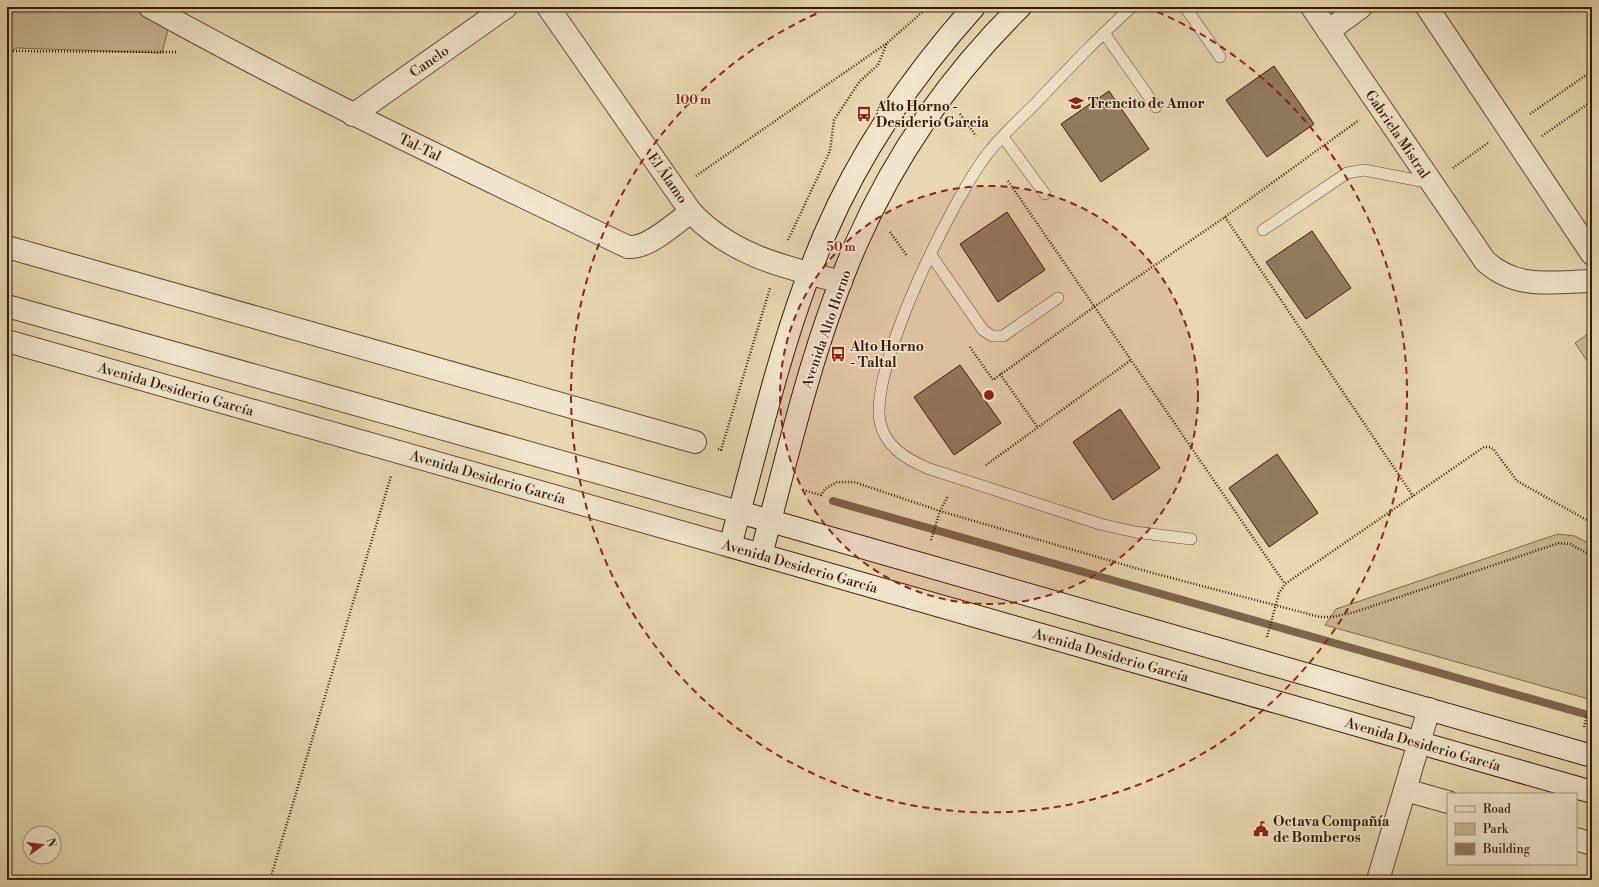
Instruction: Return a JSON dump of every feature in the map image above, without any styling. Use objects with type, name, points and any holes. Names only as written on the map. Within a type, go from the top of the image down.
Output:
[{"type":"street","name":"Tal-Tal","points":[[150,7],[232,53],[353,115],[628,247],[638,247],[646,243],[691,212]]},
{"type":"street","name":"Canelo","points":[[353,115],[506,7]]},
{"type":"street","name":"El Álamo","points":[[548,7],[691,212],[704,226],[735,247],[754,256],[841,282]]},
{"type":"street","points":[[730,546],[791,327],[809,273],[844,193],[888,118],[920,71],[974,7]]},
{"type":"street","name":"Avenida Alto Horno","points":[[761,555],[801,404],[841,282],[875,204],[895,166],[922,124],[982,48],[1020,7]]},
{"type":"street","name":"Gabriela Mistral","points":[[1312,7],[1485,261],[1504,275],[1528,282],[1592,281]]},
{"type":"street","points":[[1328,31],[1362,7]]},
{"type":"street","points":[[1427,7],[1592,254]]},
{"type":"street","points":[[7,247],[695,442]]},
{"type":"street","points":[[7,306],[739,512],[1592,756]]},
{"type":"street","name":"Avenida Desiderio García","points":[[7,341],[364,441],[1592,792]]},
{"type":"street","points":[[364,441],[372,409]]},
{"type":"street","points":[[1269,700],[1279,666]]},
{"type":"street","points":[[1378,880],[1429,709]]},
{"type":"street","points":[[1405,790],[1447,802]]},
{"type":"street","points":[[1577,839],[1592,844]]},
{"type":"lane","points":[[1132,7],[1104,33],[988,152],[963,190],[908,304],[888,362],[879,401],[880,423],[890,442],[906,458],[927,468],[1100,524],[1135,532],[1191,539]]},
{"type":"lane","points":[[1185,7],[1220,57]]},
{"type":"lane","points":[[1104,33],[1156,107]]},
{"type":"lane","points":[[1003,138],[1045,194]]},
{"type":"lane","points":[[1263,230],[1347,173],[1356,170],[1364,170],[1432,183]]},
{"type":"lane","points":[[931,255],[983,330],[992,336],[1003,336],[1058,298]]},
{"type":"path","points":[[676,190],[887,43]]},
{"type":"path","points":[[7,50],[178,52]]},
{"type":"path","points":[[1432,183],[1592,71]]},
{"type":"path","points":[[1522,150],[1592,102]]},
{"type":"path","points":[[966,341],[993,380],[1094,307],[1225,217],[1379,105]]},
{"type":"path","points":[[960,113],[1285,584]]},
{"type":"path","points":[[1225,217],[1413,496]]},
{"type":"path","points":[[890,232],[921,276]]},
{"type":"path","points":[[933,535],[946,498],[956,486],[1131,360]]},
{"type":"path","points":[[1000,374],[1038,428]]},
{"type":"path","points":[[1268,633],[1279,593],[1285,584],[1484,447],[1490,447],[1518,481],[1592,523]]},
{"type":"path","points":[[270,880],[398,451]]},
{"type":"path","points":[[1585,723],[1592,696]]},
{"type":"green space","points":[[7,7],[133,7],[169,26],[162,53],[17,48],[7,53]]},
{"type":"green space","points":[[1592,331],[1592,368],[1575,343]]},
{"type":"green space","points":[[1558,534],[1575,536],[1592,545],[1592,700],[1325,625],[1336,609]]},
{"type":"building","points":[[1274,66],[1314,124],[1267,157],[1226,100]]},
{"type":"building","points":[[1109,91],[1149,149],[1101,182],[1061,124]]},
{"type":"building","points":[[1007,212],[1045,270],[998,302],[960,244]]},
{"type":"building","points":[[1312,231],[1351,288],[1306,319],[1266,262]]},
{"type":"building","points":[[960,365],[1001,423],[954,455],[914,397]]},
{"type":"building","points":[[1120,409],[1160,468],[1113,500],[1073,442]]},
{"type":"building","points":[[1277,454],[1318,513],[1269,547],[1229,488]]},
{"type":"waterway","points":[[833,501],[1592,716]]},
{"type":"place","name":"Trencito de Amor","points":[[1076,103]]},
{"type":"place","name":"Alto Horno - Desiderio Garcia","points":[[864,114]]},
{"type":"place","name":"Alto Horno - Taltal","points":[[838,354]]},
{"type":"place","name":"Octava Compañía de Bomberos","points":[[1261,829]]}]
